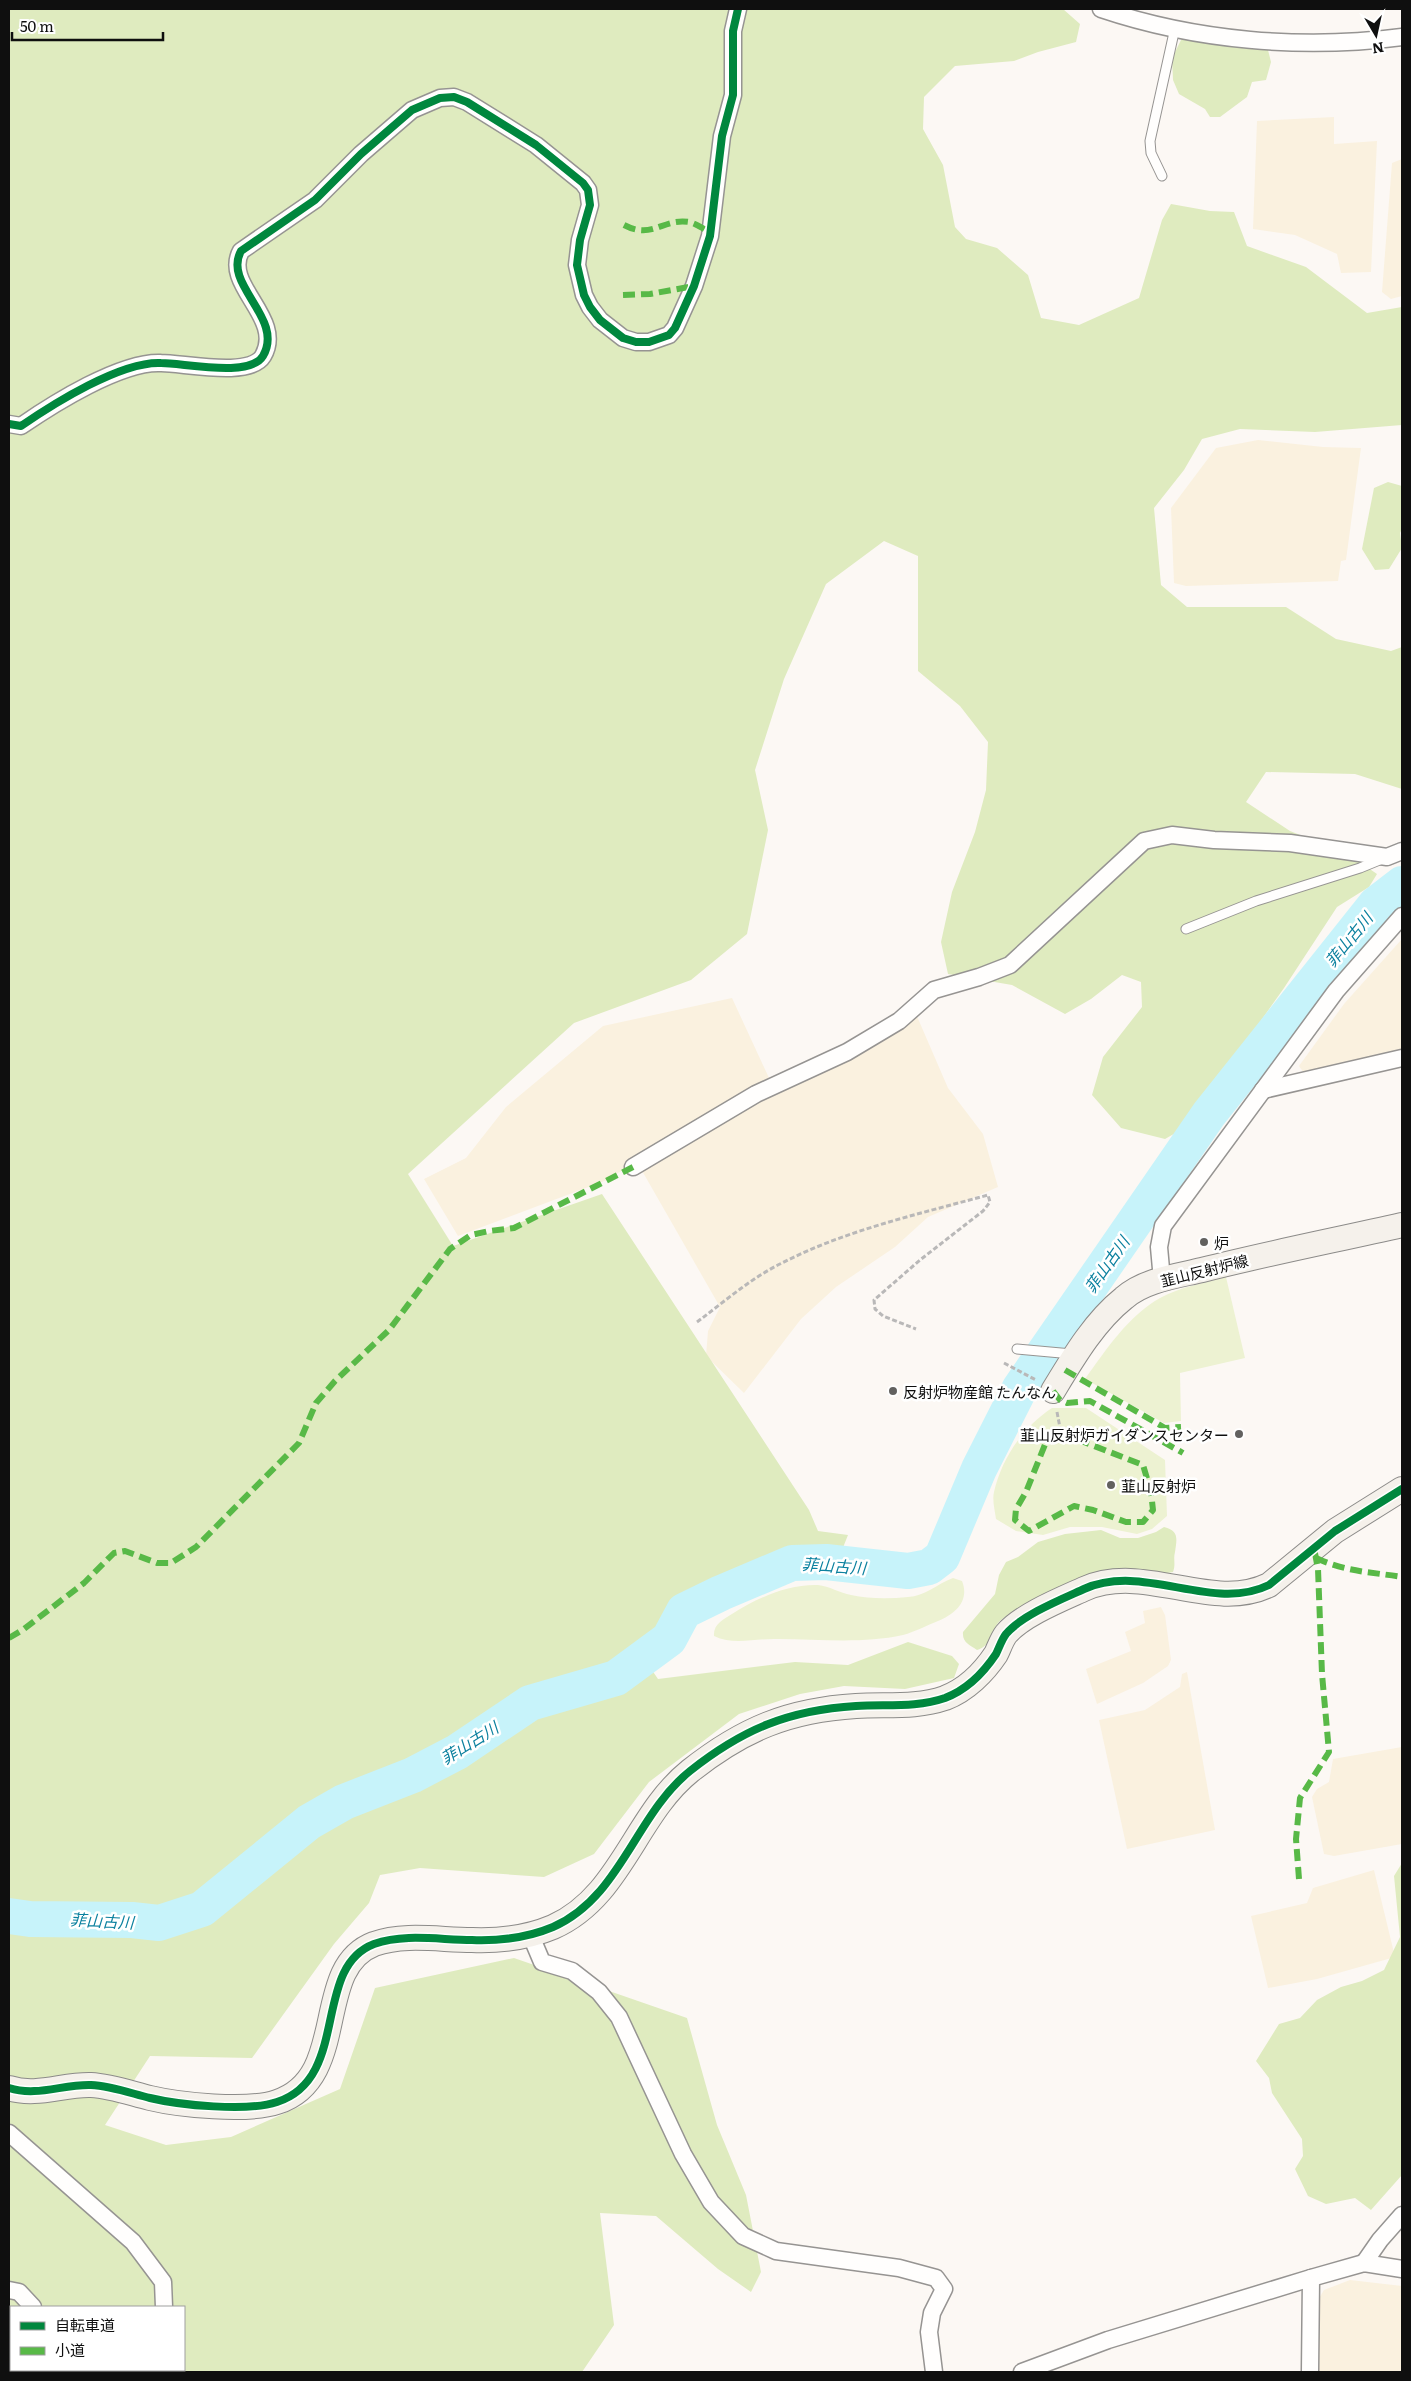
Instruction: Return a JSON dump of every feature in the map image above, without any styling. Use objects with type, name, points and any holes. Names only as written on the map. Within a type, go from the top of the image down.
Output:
[{"type":"street","points":[[9,424],[21,426],[53,405],[122,371],[158,362],[232,368],[252,365],[262,357],[267,344],[267,332],[263,318],[239,275],[237,258],[241,251],[315,200],[361,154],[412,110],[440,98],[454,97],[467,102],[536,145],[583,183],[588,190],[590,205],[580,240],[577,265],[584,295],[590,307],[600,320],[623,338],[636,342],[649,342],[668,335],[675,328],[694,286],[710,236],[722,136],[733,96],[733,31],[738,9]]},
{"type":"street","points":[[1110,10],[1175,28],[1206,34],[1317,43],[1374,41],[1402,37]]},
{"type":"street","points":[[633,1167],[756,1094],[847,1052],[899,1021],[934,990],[1010,965],[1144,841],[1172,835],[1214,840],[1290,843],[1395,854]]},
{"type":"street","points":[[1162,1280],[1159,1246],[1163,1226],[1336,991],[1402,916]]},
{"type":"street","points":[[1264,1090],[1402,1058]]},
{"type":"street","name":"韮山反射炉線","points":[[1047,1386],[1067,1354],[1125,1296],[1162,1280],[1402,1225]]},
{"type":"street","points":[[9,2088],[36,2092],[88,2085],[110,2087],[186,2105],[252,2106],[275,2103],[297,2093],[311,2080],[322,2054],[342,1979],[355,1957],[370,1946],[398,1939],[507,1939],[531,1936],[556,1925],[577,1913],[598,1894],[620,1866],[660,1801],[690,1771],[742,1736],[769,1723],[798,1713],[827,1708],[904,1706],[945,1698],[960,1691],[973,1680],[991,1660],[1007,1633],[1020,1623],[1050,1605],[1102,1582],[1143,1582],[1237,1594],[1259,1590],[1335,1530],[1402,1489]]},
{"type":"street","points":[[531,1936],[542,1962],[572,1971],[599,1992],[618,2018],[683,2154],[711,2202],[743,2236],[776,2251],[899,2268],[936,2278],[944,2289],[932,2313],[929,2332],[934,2372]]},
{"type":"street","points":[[9,2133],[133,2242],[148,2259],[163,2282],[164,2306]]},
{"type":"street","points":[[1364,2263],[1380,2240],[1402,2215]]},
{"type":"street","points":[[1022,2372],[1108,2340],[1364,2263],[1402,2269]]},
{"type":"street","points":[[1310,2372],[1311,2278]]},
{"type":"street","points":[[9,2290],[19,2292],[32,2306]]},
{"type":"lane","points":[[1162,176],[1151,153],[1150,140],[1175,28]]},
{"type":"lane","points":[[1186,929],[1256,901],[1360,868],[1395,854]]},
{"type":"lane","points":[[1017,1349],[1067,1354]]},
{"type":"path","points":[[697,1322],[744,1287],[780,1264],[830,1241],[988,1195],[990,1202],[983,1211],[920,1260],[874,1300],[875,1308],[878,1312],[916,1329]]},
{"type":"path","points":[[1004,1363],[1047,1386]]},
{"type":"shaded area","points":[[1334,117],[1334,144],[1377,141],[1371,272],[1341,273],[1337,254],[1295,235],[1253,229],[1257,121]]},
{"type":"shaded area","points":[[1402,159],[1402,296],[1391,299],[1382,292],[1392,163]]},
{"type":"shaded area","points":[[1258,440],[1323,447],[1361,448],[1346,560],[1341,561],[1338,581],[1186,586],[1174,583],[1171,508],[1216,448]]},
{"type":"shaded area","points":[[1402,939],[1402,1049],[1304,1073],[1299,1066],[1344,1004]]},
{"type":"shaded area","points":[[732,998],[769,1078],[607,1180],[458,1236],[424,1179],[466,1158],[506,1107],[603,1026]]},
{"type":"shaded area","points":[[916,1014],[948,1088],[983,1134],[998,1187],[928,1217],[895,1247],[836,1287],[801,1319],[744,1393],[706,1356],[708,1331],[720,1307],[641,1169],[755,1101]]},
{"type":"shaded area","points":[[1161,1607],[1165,1615],[1171,1660],[1168,1666],[1143,1683],[1097,1704],[1086,1669],[1131,1651],[1125,1632],[1145,1623],[1143,1611]]},
{"type":"shaded area","points":[[1187,1672],[1215,1830],[1127,1849],[1099,1720],[1145,1710],[1180,1687],[1182,1674]]},
{"type":"shaded area","points":[[1402,1747],[1402,1844],[1334,1856],[1324,1854],[1312,1797],[1317,1789],[1329,1782],[1333,1759]]},
{"type":"shaded area","points":[[1374,1870],[1395,1957],[1317,1979],[1268,1988],[1251,1916],[1307,1903],[1313,1888]]},
{"type":"shaded area","points":[[1350,2280],[1402,2286],[1402,2372],[1317,2372],[1318,2300],[1324,2290]]},
{"type":"green space","points":[[9,9],[1063,9],[1080,24],[1076,42],[1038,52],[1014,61],[955,66],[924,97],[923,129],[943,165],[955,227],[966,239],[997,248],[1028,275],[1041,318],[1079,325],[1139,298],[1162,220],[1171,204],[1210,211],[1234,212],[1247,246],[1306,267],[1367,313],[1402,307],[1402,425],[1315,432],[1240,429],[1202,439],[1184,470],[1154,508],[1161,585],[1187,607],[1286,607],[1336,639],[1391,651],[1402,647],[1402,789],[1355,774],[1266,772],[1246,802],[1290,831],[1348,854],[1377,874],[1369,887],[1337,907],[1284,988],[1186,1127],[1165,1139],[1121,1128],[1092,1095],[1103,1057],[1142,1007],[1141,982],[1122,975],[1091,999],[1065,1014],[1012,985],[948,974],[941,942],[952,892],[975,832],[986,790],[988,742],[960,706],[918,671],[918,556],[884,541],[826,584],[784,679],[755,770],[768,830],[747,934],[691,980],[574,1023],[408,1174],[453,1246],[602,1194],[809,1510],[818,1531],[848,1535],[842,1550],[784,1556],[680,1601],[639,1651],[658,1679],[795,1662],[848,1665],[908,1642],[952,1656],[959,1664],[954,1678],[905,1689],[844,1686],[800,1694],[739,1714],[649,1782],[594,1854],[544,1877],[420,1868],[380,1875],[369,1903],[334,1944],[252,2058],[150,2056],[105,2125],[166,2145],[231,2137],[340,2089],[375,1988],[514,1958],[687,2018],[717,2125],[746,2195],[761,2272],[751,2292],[718,2269],[656,2216],[600,2213],[614,2325],[582,2372],[9,2372]]},
{"type":"green space","points":[[1183,36],[1267,46],[1271,62],[1266,80],[1252,82],[1247,97],[1220,117],[1210,117],[1205,109],[1179,94],[1173,80],[1172,58]]},
{"type":"green space","points":[[1388,482],[1402,486],[1402,529],[1400,533],[1402,548],[1389,569],[1375,570],[1362,549],[1374,488]]},
{"type":"green space","points":[[1226,1277],[1245,1358],[1180,1373],[1181,1421],[1164,1423],[1085,1379],[1118,1334],[1148,1305],[1176,1291]]},
{"type":"green space","points":[[1052,1408],[1086,1408],[1165,1460],[1167,1516],[1152,1529],[1137,1534],[1102,1527],[1070,1527],[1043,1535],[1016,1531],[996,1519],[993,1502],[994,1492],[1008,1455],[1032,1424]]},
{"type":"green space","points":[[1164,1527],[1175,1533],[1176,1536],[1173,1572],[1149,1576],[1015,1612],[1001,1620],[985,1646],[977,1650],[965,1641],[963,1632],[995,1594],[999,1575],[1006,1562],[1018,1557],[1038,1542],[1065,1534],[1101,1530],[1120,1538],[1138,1538]]},
{"type":"green space","points":[[953,1578],[962,1581],[964,1588],[962,1601],[955,1611],[944,1618],[903,1635],[856,1640],[770,1639],[737,1641],[729,1641],[714,1636],[717,1625],[726,1618],[773,1593],[795,1587],[818,1585],[858,1596],[901,1598],[920,1594]]},
{"type":"green space","points":[[1402,1863],[1402,2175],[1371,2210],[1355,2198],[1326,2204],[1308,2196],[1295,2169],[1303,2156],[1302,2139],[1272,2093],[1269,2078],[1256,2061],[1279,2024],[1300,2018],[1317,2000],[1341,1987],[1362,1981],[1384,1970],[1400,1937],[1394,1876]]},
{"type":"waterway","name":"菲山古川","points":[[9,1916],[30,1919],[132,1920],[159,1923],[202,1909],[309,1822],[344,1802],[413,1775],[457,1752],[530,1703],[616,1678],[669,1639],[684,1611],[721,1593],[792,1563],[826,1562],[908,1571],[929,1567],[942,1557],[979,1469],[1020,1388],[1209,1114],[1376,904],[1402,884]]},
{"type":"marked path","points":[[624,225],[634,229],[650,230],[672,223],[689,222],[710,232]]},
{"type":"marked path","points":[[623,295],[650,294],[694,286]]},
{"type":"marked path","points":[[9,1638],[24,1629],[84,1583],[114,1553],[125,1551],[157,1563],[171,1563],[196,1547],[299,1443],[316,1403],[335,1381],[389,1330],[450,1249],[471,1235],[514,1228],[633,1167]]},
{"type":"marked path","points":[[1065,1370],[1165,1428],[1181,1427]]},
{"type":"marked path","points":[[1053,1391],[1060,1400],[1067,1403],[1090,1401],[1183,1453]]},
{"type":"marked path","points":[[1061,1433],[1143,1465],[1151,1492],[1153,1510],[1143,1522],[1126,1522],[1093,1510],[1074,1506],[1029,1531],[1015,1520],[1016,1509],[1026,1492],[1048,1437],[1061,1433]]},
{"type":"marked path","points":[[1299,1879],[1296,1839],[1300,1798],[1329,1752],[1322,1674],[1318,1569],[1314,1548]]},
{"type":"marked path","points":[[1316,1558],[1348,1569],[1402,1577]]},
{"type":"cycle path","points":[[9,424],[21,426],[88,386],[108,376],[145,364],[161,363],[231,368],[256,363],[263,356],[268,342],[266,328],[261,315],[245,289],[240,276],[237,264],[241,251],[315,200],[361,154],[412,110],[440,98],[454,97],[467,102],[536,145],[583,183],[588,190],[590,205],[580,240],[577,265],[584,295],[590,307],[600,320],[623,338],[636,342],[649,342],[669,335],[675,328],[694,286],[710,236],[722,136],[733,95],[733,31],[738,9]]},
{"type":"cycle path","points":[[9,2088],[40,2091],[91,2085],[113,2088],[163,2101],[232,2107],[249,2107],[277,2102],[300,2089],[315,2071],[324,2048],[335,1998],[343,1975],[355,1957],[374,1944],[398,1939],[503,1939],[533,1934],[553,1927],[576,1913],[595,1896],[612,1876],[671,1789],[710,1756],[748,1733],[788,1717],[809,1712],[856,1706],[923,1703],[953,1695],[980,1674],[996,1654],[1006,1634],[1022,1620],[1084,1589],[1107,1582],[1154,1583],[1224,1594],[1247,1592],[1269,1585],[1335,1531],[1402,1489]]},
{"type":"place","name":"炉","points":[[1204,1242]]},
{"type":"place","name":"反射炉物産館 たんなん","points":[[893,1391]]},
{"type":"place","name":"韮山反射炉ガイダンスセンター","points":[[1239,1434]]},
{"type":"place","name":"韮山反射炉","points":[[1111,1485]]}]
